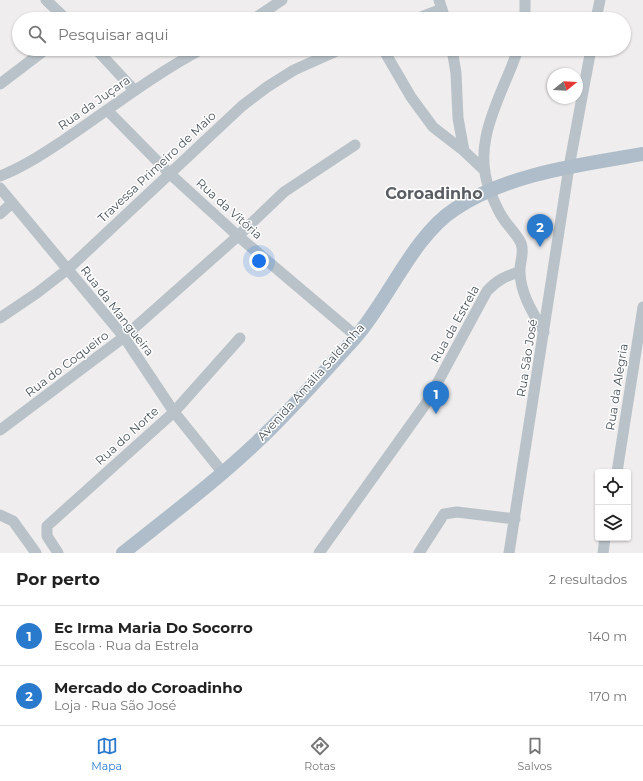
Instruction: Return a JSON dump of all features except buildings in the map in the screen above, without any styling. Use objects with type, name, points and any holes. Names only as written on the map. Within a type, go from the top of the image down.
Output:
[{"type":"main road","name":"Avenida Amália Saldanha","points":[[123,553],[223,473],[257,442],[356,336],[419,246],[438,224],[453,210],[490,190],[569,167],[643,154]]},
{"type":"street","points":[[46,0],[59,12]]},
{"type":"street","points":[[264,12],[282,0]]},
{"type":"street","points":[[525,0],[525,12]]},
{"type":"street","points":[[597,12],[600,0]]},
{"type":"street","points":[[0,84],[37,56]]},
{"type":"street","points":[[102,56],[134,90]]},
{"type":"street","name":"Rua da Juçara","points":[[0,176],[52,148],[108,111],[134,90],[188,56]]},
{"type":"street","name":"Travessa Primeiro de Maio","points":[[0,318],[37,293],[68,269],[242,106],[267,87],[294,70],[325,56]]},
{"type":"street","points":[[387,56],[411,96],[433,127],[464,151],[483,169]]},
{"type":"street","points":[[453,56],[456,73],[458,118],[464,151]]},
{"type":"street","points":[[515,56],[494,108],[484,143],[483,169],[490,190],[504,220],[521,243],[523,253],[520,272],[524,295],[544,332]]},
{"type":"street","name":"Rua São José","points":[[509,553],[569,167],[590,56]]},
{"type":"street","name":"Rua da Vitória","points":[[108,111],[169,173],[238,236],[356,336]]},
{"type":"street","name":"Rua do Coqueiro","points":[[0,430],[124,337],[238,236],[284,192],[355,145]]},
{"type":"street","name":"Rua da Mangueira","points":[[0,188],[124,337],[174,412],[223,473]]},
{"type":"street","points":[[0,214],[12,203]]},
{"type":"street","name":"Rua da Estrela","points":[[319,553],[427,402],[487,291],[495,282],[506,275],[520,272]]},
{"type":"street","name":"Rua da Alegria","points":[[617,469],[643,307]]},
{"type":"street","name":"Rua do Norte","points":[[58,553],[47,536],[47,526],[174,412],[240,338]]},
{"type":"street","points":[[419,553],[444,514],[457,512],[515,519]]},
{"type":"street","points":[[0,515],[13,522],[36,553]]},
{"type":"street","points":[[603,553],[605,541]]},
{"type":"place","name":"Mercado do Coroadinho","points":[[540,247]]},
{"type":"place","name":"Ec Irma Maria Do Socorro","points":[[436,414]]},
{"type":"district","name":"Coroadinho","points":[[434,193]]}]
